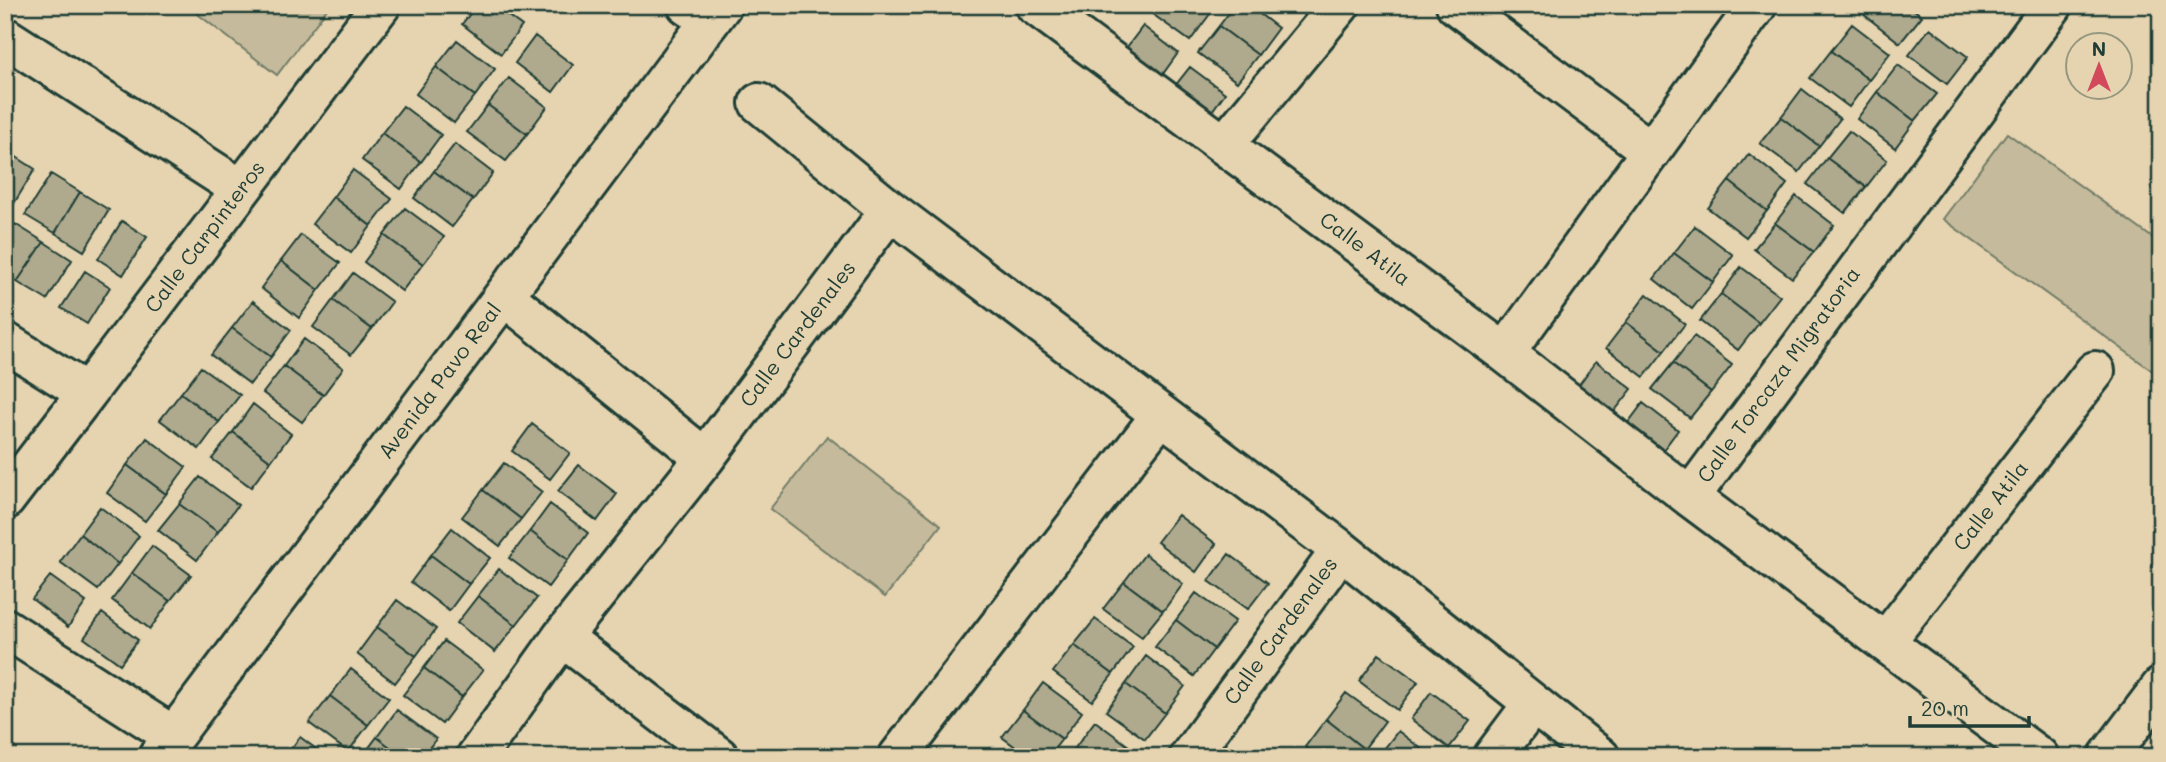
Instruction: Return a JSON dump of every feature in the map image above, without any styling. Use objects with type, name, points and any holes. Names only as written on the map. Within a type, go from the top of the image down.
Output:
[{"type":"street","name":"Calle Carpinteros","points":[[5,500],[381,5]]},
{"type":"street","name":"Calle Atila","points":[[1035,5],[1505,354],[1690,497]]},
{"type":"street","points":[[1224,145],[1340,5]]},
{"type":"street","points":[[1456,5],[1651,151]]},
{"type":"street","points":[[1505,354],[1757,5]]},
{"type":"street","name":"Calle Torcaza Migratoria","points":[[2039,757],[1690,497],[2053,5]]},
{"type":"street","name":"Avenida Pavo Real","points":[[165,746],[504,296],[706,11]]},
{"type":"street","points":[[5,37],[242,189]]},
{"type":"street","name":"Calle Cardenales","points":[[760,103],[890,210],[1340,550],[1189,757]]},
{"type":"street","name":"Calle Cardenales","points":[[476,757],[562,637],[705,458],[890,210]]},
{"type":"street","points":[[504,296],[705,458]]},
{"type":"street","points":[[5,342],[87,393]]},
{"type":"street","name":"Calle Atila","points":[[1886,641],[2095,371]]},
{"type":"street","points":[[898,757],[1161,415]]},
{"type":"street","points":[[1340,550],[1600,757]]},
{"type":"street","points":[[5,628],[165,746]]},
{"type":"street","points":[[562,637],[719,757]]},
{"type":"street","points":[[2108,757],[2161,687]]},
{"type":"street","points":[[1493,757],[1532,705]]},
{"type":"shaded area","points":[[186,5],[330,5],[277,75]]},
{"type":"shaded area","points":[[2007,133],[2161,244],[2161,377],[1943,219]]},
{"type":"shaded area","points":[[827,436],[941,525],[885,597],[770,509]]},
{"type":"building","points":[[477,5],[493,5],[522,26],[501,54],[462,24]]},
{"type":"building","points":[[1157,5],[1199,5],[1210,14],[1190,41],[1151,13]]},
{"type":"building","points":[[1199,5],[1217,5],[1210,14]]},
{"type":"building","points":[[1235,5],[1248,5],[1278,28],[1258,55],[1219,26]]},
{"type":"building","points":[[1869,5],[1908,5],[1922,16],[1900,43],[1862,13]]},
{"type":"building","points":[[1852,24],[1890,53],[1869,80],[1831,51]]},
{"type":"building","points":[[1143,26],[1178,53],[1160,78],[1124,51]]},
{"type":"building","points":[[1219,26],[1258,55],[1237,82],[1198,53]]},
{"type":"building","points":[[1930,28],[1968,57],[1947,84],[1909,55]]},
{"type":"building","points":[[535,36],[573,65],[553,92],[515,63]]},
{"type":"building","points":[[457,40],[495,69],[475,96],[436,67]]},
{"type":"building","points":[[1831,51],[1869,80],[1849,107],[1810,78]]},
{"type":"building","points":[[1898,65],[1937,94],[1915,121],[1877,92]]},
{"type":"building","points":[[436,67],[475,96],[454,123],[416,94]]},
{"type":"building","points":[[1190,67],[1225,93],[1207,118],[1171,91]]},
{"type":"building","points":[[509,78],[547,107],[527,134],[488,105]]},
{"type":"building","points":[[1802,89],[1840,119],[1819,146],[1781,117]]},
{"type":"building","points":[[1877,92],[1915,121],[1895,148],[1857,119]]},
{"type":"building","points":[[488,105],[527,134],[506,161],[467,132]]},
{"type":"building","points":[[403,106],[441,135],[421,162],[382,133]]},
{"type":"building","points":[[1781,117],[1819,146],[1799,172],[1760,143]]},
{"type":"building","points":[[1849,131],[1887,160],[1866,187],[1827,158]]},
{"type":"building","points":[[382,133],[421,162],[401,189],[362,160]]},
{"type":"building","points":[[455,144],[493,173],[473,200],[434,171]]},
{"type":"building","points":[[7,151],[35,169],[10,210],[5,207]]},
{"type":"building","points":[[1749,154],[1787,184],[1767,211],[1729,181]]},
{"type":"building","points":[[1827,158],[1866,187],[1845,213],[1807,184]]},
{"type":"building","points":[[353,170],[392,199],[371,226],[333,197]]},
{"type":"building","points":[[434,171],[473,200],[452,227],[414,198]]},
{"type":"building","points":[[51,174],[80,192],[55,233],[25,215]]},
{"type":"building","points":[[1729,181],[1767,211],[1746,237],[1708,208]]},
{"type":"building","points":[[80,192],[109,210],[84,251],[55,233]]},
{"type":"building","points":[[1796,196],[1834,225],[1814,252],[1775,223]]},
{"type":"building","points":[[333,197],[371,226],[351,253],[312,224]]},
{"type":"building","points":[[405,208],[444,237],[423,264],[384,235]]},
{"type":"building","points":[[122,221],[147,237],[123,275],[98,259]]},
{"type":"building","points":[[1775,223],[1814,252],[1792,278],[1754,249]]},
{"type":"building","points":[[15,224],[44,242],[17,282],[5,275],[5,239]]},
{"type":"building","points":[[1695,226],[1733,255],[1713,282],[1674,253]]},
{"type":"building","points":[[301,235],[340,263],[319,290],[281,261]]},
{"type":"building","points":[[384,235],[423,264],[402,291],[364,262]]},
{"type":"building","points":[[44,242],[72,260],[47,300],[17,282]]},
{"type":"building","points":[[1674,253],[1713,282],[1692,309],[1654,279]]},
{"type":"building","points":[[281,261],[319,290],[299,318],[261,288]]},
{"type":"building","points":[[1741,267],[1780,296],[1759,323],[1721,294]]},
{"type":"building","points":[[85,271],[110,287],[87,324],[61,308]]},
{"type":"building","points":[[353,273],[392,302],[372,329],[333,300]]},
{"type":"building","points":[[1647,294],[1685,324],[1664,351],[1626,322]]},
{"type":"building","points":[[1721,294],[1759,323],[1738,350],[1700,321]]},
{"type":"building","points":[[333,300],[372,329],[351,355],[313,327]]},
{"type":"building","points":[[253,301],[291,330],[271,357],[232,328]]},
{"type":"building","points":[[1626,322],[1664,351],[1644,377],[1606,348]]},
{"type":"building","points":[[232,328],[271,357],[250,384],[211,355]]},
{"type":"building","points":[[1694,336],[1732,365],[1711,392],[1673,363]]},
{"type":"building","points":[[304,339],[343,368],[323,395],[284,366]]},
{"type":"building","points":[[1596,361],[1632,389],[1613,413],[1578,386]]},
{"type":"building","points":[[1673,363],[1711,392],[1690,418],[1652,389]]},
{"type":"building","points":[[284,366],[323,395],[302,422],[263,393]]},
{"type":"building","points":[[201,367],[240,395],[219,422],[181,393]]},
{"type":"building","points":[[181,393],[219,422],[199,449],[160,420]]},
{"type":"building","points":[[1643,403],[1678,430],[1660,454],[1625,427]]},
{"type":"building","points":[[253,404],[291,434],[271,461],[233,432]]},
{"type":"building","points":[[532,424],[570,453],[550,479],[512,451]]},
{"type":"building","points":[[233,432],[271,461],[251,487],[212,459]]},
{"type":"building","points":[[147,438],[186,467],[166,494],[127,465]]},
{"type":"building","points":[[504,463],[542,492],[521,519],[483,490]]},
{"type":"building","points":[[127,465],[166,494],[145,521],[107,493]]},
{"type":"building","points":[[579,465],[617,494],[597,521],[558,491]]},
{"type":"building","points":[[200,477],[238,505],[218,532],[179,504]]},
{"type":"building","points":[[483,490],[521,519],[500,546],[462,517]]},
{"type":"building","points":[[179,504],[218,532],[197,560],[158,530]]},
{"type":"building","points":[[550,504],[588,533],[568,560],[530,531]]},
{"type":"building","points":[[100,507],[139,536],[118,564],[80,534]]},
{"type":"building","points":[[1178,515],[1216,544],[1196,572],[1157,542]]},
{"type":"building","points":[[452,528],[490,558],[469,584],[431,555]]},
{"type":"building","points":[[530,531],[568,560],[548,587],[509,558]]},
{"type":"building","points":[[80,534],[118,564],[98,590],[60,562]]},
{"type":"building","points":[[152,546],[191,575],[170,601],[132,573]]},
{"type":"building","points":[[1145,554],[1183,584],[1163,611],[1124,582]]},
{"type":"building","points":[[1229,554],[1268,583],[1248,609],[1209,581]]},
{"type":"building","points":[[431,555],[469,584],[449,611],[411,582]]},
{"type":"building","points":[[499,569],[537,598],[516,625],[478,596]]},
{"type":"building","points":[[132,573],[170,601],[150,629],[112,600]]},
{"type":"building","points":[[50,576],[86,602],[68,627],[32,599]]},
{"type":"building","points":[[1124,582],[1163,611],[1142,637],[1103,609]]},
{"type":"building","points":[[1196,593],[1235,621],[1214,649],[1176,620]]},
{"type":"building","points":[[478,596],[516,625],[495,652],[457,623]]},
{"type":"building","points":[[397,600],[436,629],[416,656],[377,627]]},
{"type":"building","points":[[102,613],[138,640],[120,664],[84,638]]},
{"type":"building","points":[[1095,619],[1133,647],[1113,674],[1074,645]]},
{"type":"building","points":[[1176,620],[1214,649],[1194,676],[1155,647]]},
{"type":"building","points":[[377,627],[416,656],[395,683],[357,654]]},
{"type":"building","points":[[444,641],[483,670],[462,697],[424,668]]},
{"type":"building","points":[[1074,645],[1113,674],[1092,701],[1053,672]]},
{"type":"building","points":[[1379,654],[1418,682],[1397,710],[1359,681]]},
{"type":"building","points":[[1146,656],[1185,686],[1165,713],[1126,684]]},
{"type":"building","points":[[424,668],[462,697],[442,724],[403,695]]},
{"type":"building","points":[[351,669],[389,698],[368,725],[330,696]]},
{"type":"building","points":[[1043,683],[1082,712],[1062,739],[1023,710]]},
{"type":"building","points":[[1126,684],[1165,713],[1145,739],[1106,711]]},
{"type":"building","points":[[1431,692],[1470,721],[1449,748],[1411,719]]},
{"type":"building","points":[[1346,693],[1385,721],[1364,749],[1326,719]]},
{"type":"building","points":[[330,696],[368,725],[348,752],[309,723]]},
{"type":"building","points":[[397,710],[436,739],[422,757],[403,757],[377,737]]},
{"type":"building","points":[[1023,710],[1062,739],[1048,757],[1029,757],[1002,737]]},
{"type":"building","points":[[1326,719],[1364,749],[1358,757],[1319,757],[1305,747]]},
{"type":"building","points":[[1095,721],[1134,750],[1129,757],[1086,757],[1075,748]]},
{"type":"building","points":[[1398,731],[1432,757],[1378,757]]},
{"type":"building","points":[[300,737],[327,757],[285,757]]},
{"type":"building","points":[[377,737],[403,757],[362,757]]},
{"type":"building","points":[[1075,748],[1086,757],[1068,757]]}]
